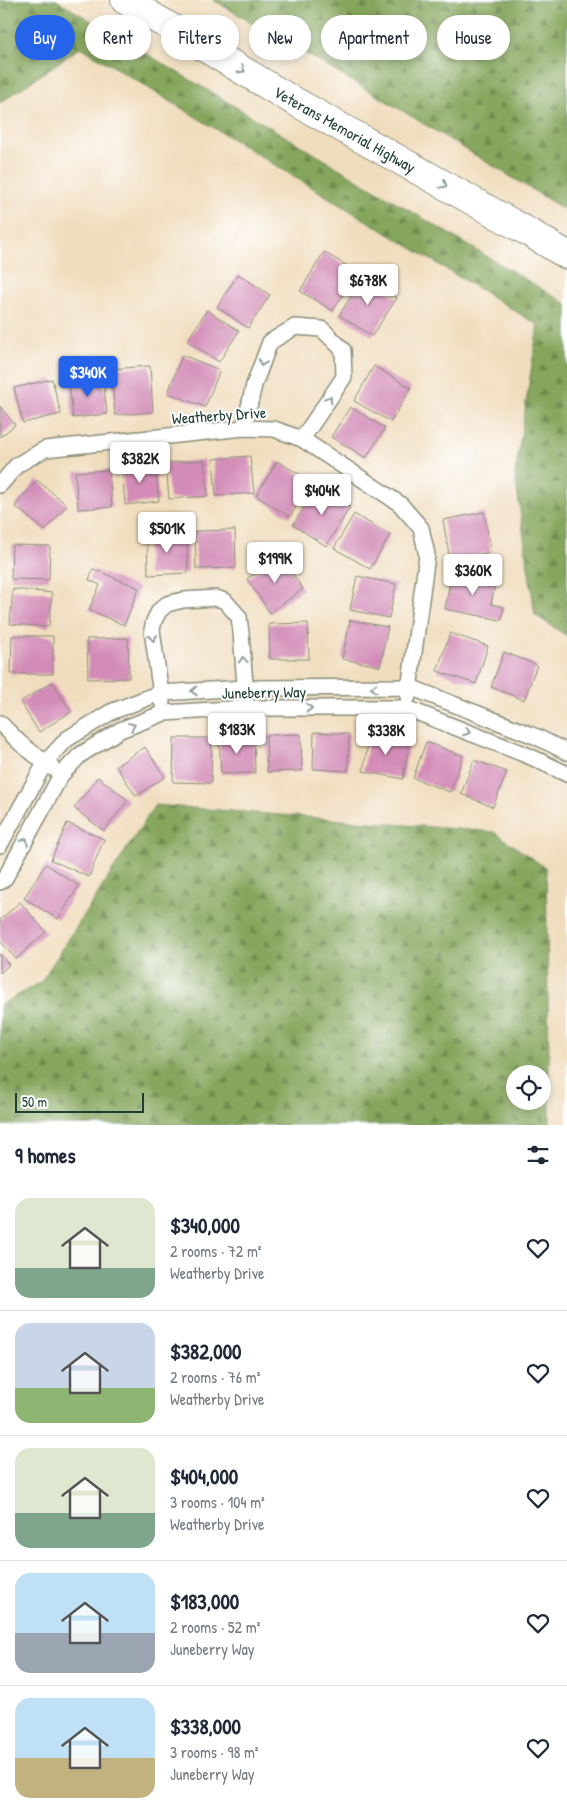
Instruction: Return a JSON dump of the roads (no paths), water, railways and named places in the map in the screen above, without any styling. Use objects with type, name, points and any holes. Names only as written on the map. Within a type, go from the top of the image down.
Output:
[{"type":"highway","name":"Veterans Memorial Highway","points":[[125,0],[287,97],[530,232],[567,255]]},
{"type":"street","points":[[244,428],[254,386],[270,342],[295,327],[322,329],[343,350],[344,377],[302,439]]},
{"type":"street","name":"Weatherby Drive","points":[[0,485],[17,465],[45,449],[244,428],[274,428],[302,439],[400,504],[421,528],[427,555],[406,708]]},
{"type":"street","points":[[164,713],[152,630],[154,621],[159,611],[167,604],[183,600],[216,598],[225,601],[239,617],[242,633],[247,708]]},
{"type":"street","name":"Juneberry Way","points":[[0,845],[45,763],[67,739],[111,712],[160,692],[245,688],[410,688],[537,737],[567,752]]},
{"type":"street","name":"Juneberry Way","points":[[2,878],[61,775],[80,755],[120,730],[164,713],[247,708],[406,708],[528,756],[567,774]]},
{"type":"street","points":[[0,723],[20,744],[61,775]]},
{"type":"street","points":[[528,756],[537,737]]}]
